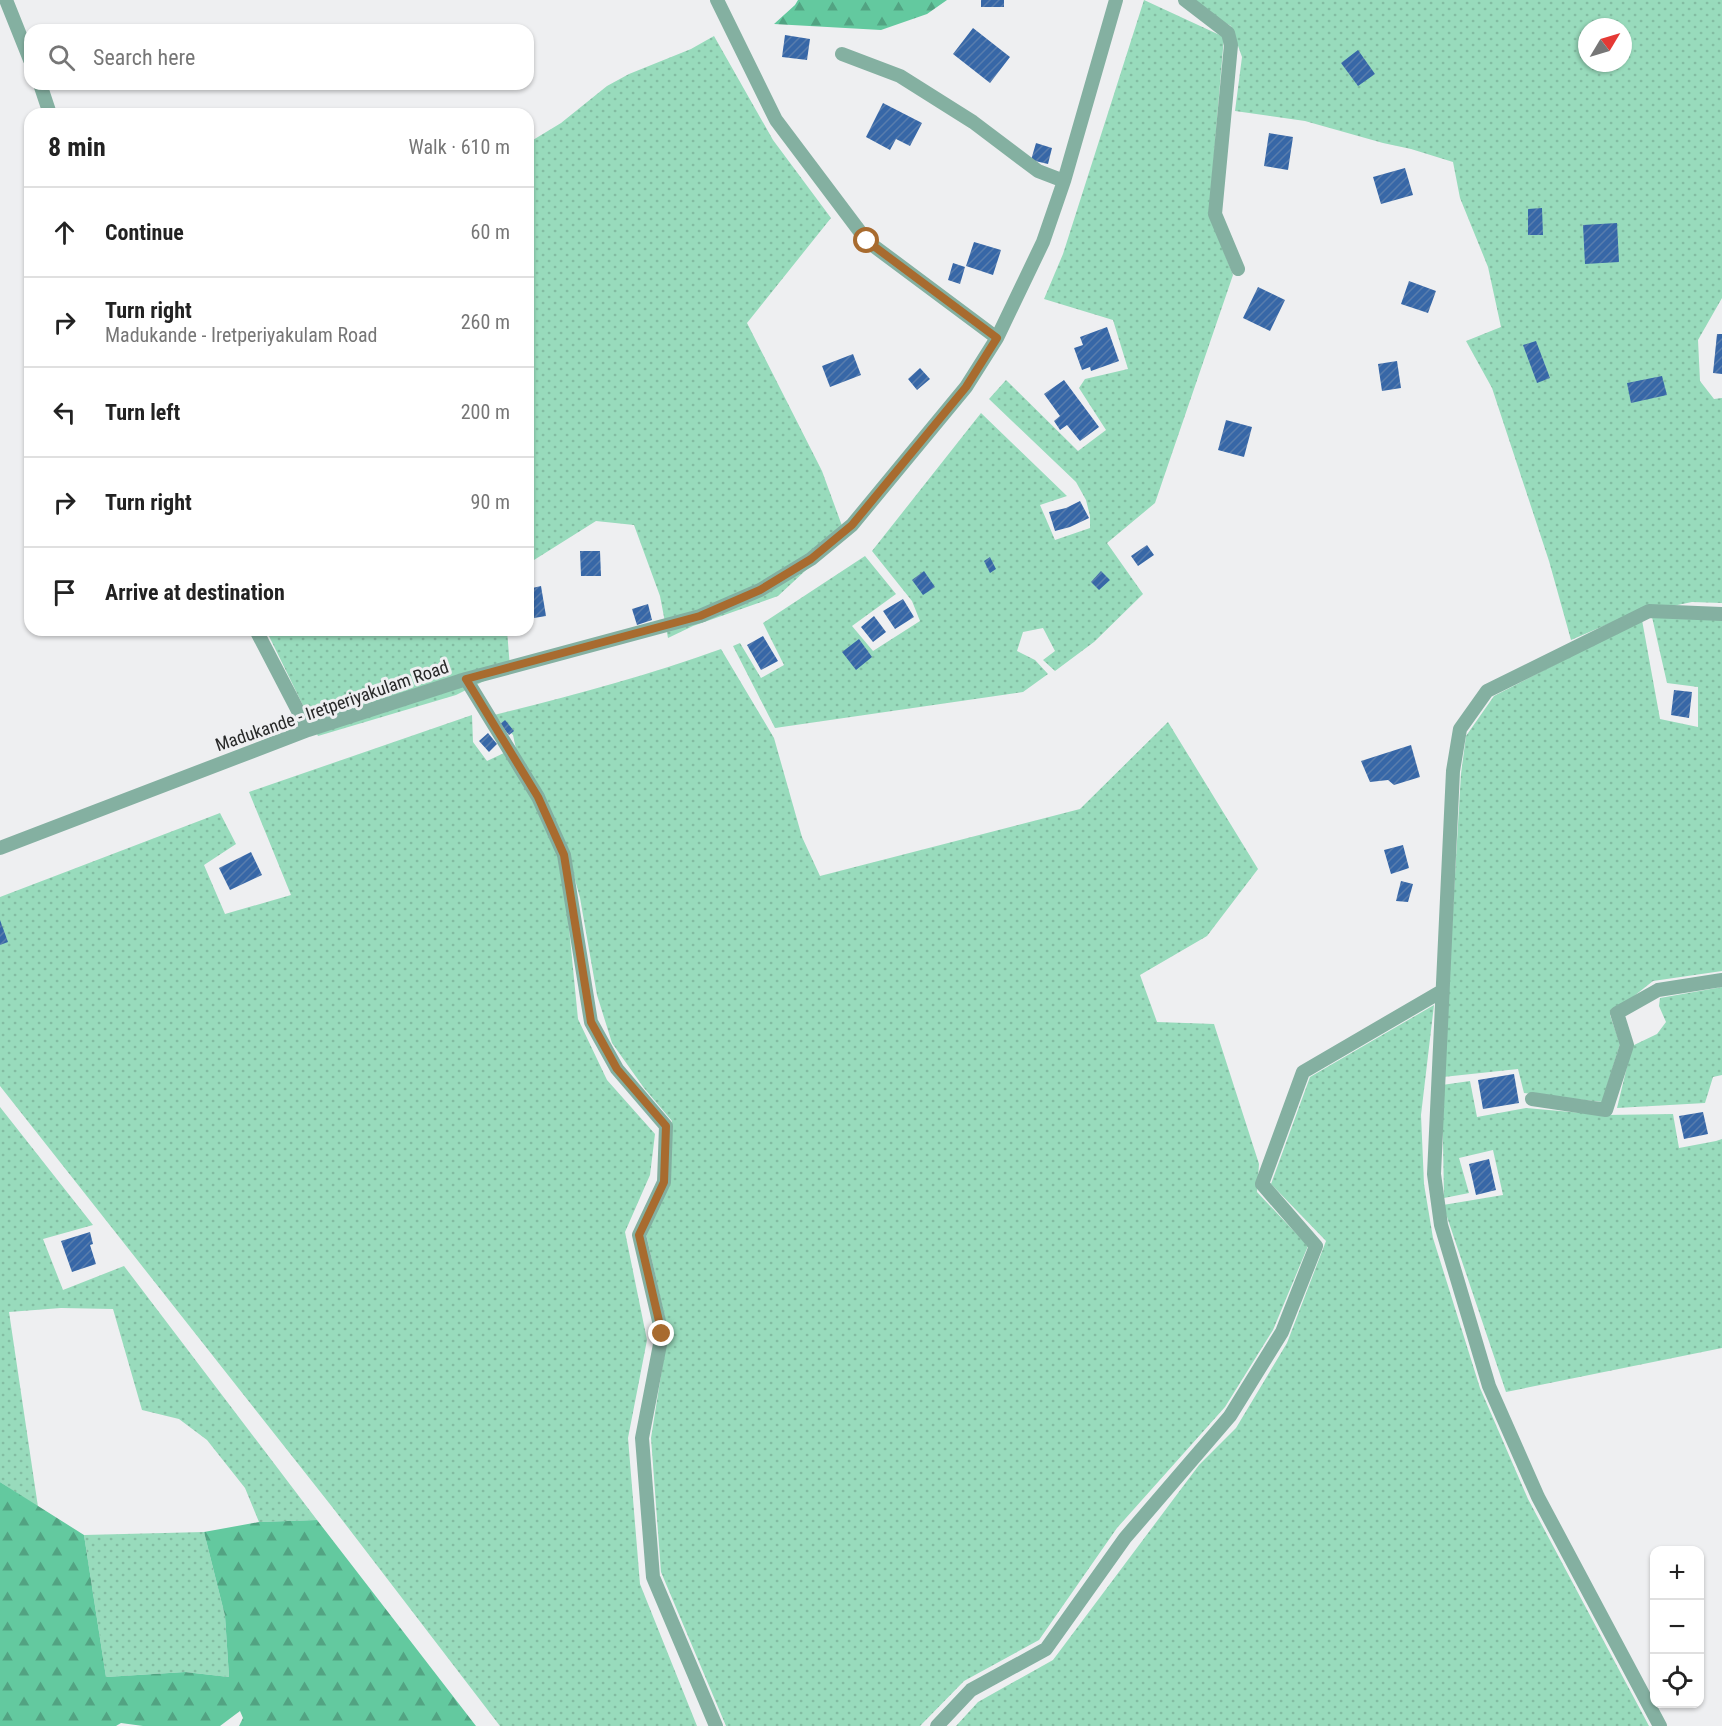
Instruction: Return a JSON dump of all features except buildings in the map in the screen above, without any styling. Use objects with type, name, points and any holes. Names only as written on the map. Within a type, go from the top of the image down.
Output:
[{"type":"street","points":[[6,0],[24,45]]},
{"type":"street","points":[[717,0],[776,120],[867,241],[997,338]]},
{"type":"street","name":"Madukande - Iretperiyakulam Road","points":[[0,848],[308,730],[466,679],[700,616],[760,590],[811,559],[852,525],[966,387],[997,338],[1043,242],[1064,181],[1116,0]]},
{"type":"street","points":[[1185,0],[1228,33],[1231,45],[1215,214],[1238,269]]},
{"type":"street","points":[[842,54],[900,76],[973,122],[1038,171],[1064,181]]},
{"type":"street","points":[[42,90],[48,108]]},
{"type":"street","points":[[1660,1726],[1538,1497],[1489,1386],[1441,1225],[1434,1174],[1453,771],[1460,729],[1487,691],[1650,611],[1722,614]]},
{"type":"street","points":[[259,636],[308,730]]},
{"type":"street","points":[[466,679],[538,797],[564,855],[591,1022],[617,1069],[666,1126],[664,1182],[639,1235],[662,1334],[642,1438],[654,1577],[716,1726]]},
{"type":"street","points":[[1532,1099],[1606,1110],[1627,1044],[1617,1013],[1658,990],[1722,980]]},
{"type":"street","points":[[937,1726],[970,1690],[1046,1649],[1125,1538],[1230,1416],[1282,1332],[1316,1246],[1262,1184],[1303,1072],[1442,991]]},
{"type":"green space","points":[[798,0],[947,0],[927,14],[881,30],[774,24]]},
{"type":"green space","points":[[1144,0],[1224,37],[1209,214],[1233,275],[1155,503],[1107,543],[1143,594],[1094,642],[1055,671],[1043,660],[1055,651],[1043,628],[1023,632],[1017,651],[1035,660],[1048,674],[1023,692],[775,728],[733,646],[740,643],[761,678],[784,665],[763,623],[865,556],[896,594],[852,626],[873,651],[920,621],[912,601],[872,551],[981,413],[1067,496],[1040,505],[1055,540],[1090,528],[1086,500],[1076,482],[989,399],[1006,380],[1078,451],[1106,430],[1079,388],[1085,379],[1128,369],[1113,320],[1044,299],[1063,254]]},
{"type":"green space","points":[[1183,0],[1722,0],[1722,298],[1698,340],[1700,381],[1714,399],[1722,398],[1722,603],[1692,602],[1629,615],[1571,640],[1549,561],[1492,388],[1466,341],[1501,327],[1488,267],[1460,198],[1453,162],[1305,121],[1235,111],[1242,57],[1231,26]]},
{"type":"green space","points":[[714,36],[773,140],[831,218],[747,323],[822,471],[845,534],[778,596],[693,626],[668,638],[660,596],[634,525],[596,521],[534,560],[534,139],[561,123],[607,86],[629,74],[691,49]]},
{"type":"green space","points":[[1652,617],[1722,620],[1722,971],[1653,981],[1610,1015],[1620,1044],[1602,1102],[1524,1093],[1518,1069],[1443,1077],[1461,774],[1466,736],[1494,696],[1642,620],[1660,719],[1698,727],[1698,687],[1667,683]]},
{"type":"green space","points":[[269,636],[507,636],[510,668],[456,695],[318,736]]},
{"type":"green space","points":[[721,649],[774,738],[802,837],[820,876],[1080,809],[1168,722],[1258,869],[1207,936],[1140,975],[1157,1022],[1214,1024],[1259,1164],[1257,1192],[1308,1246],[1273,1330],[1225,1407],[1117,1528],[1039,1640],[964,1681],[920,1726],[726,1726],[661,1572],[651,1438],[668,1331],[646,1234],[670,1180],[672,1121],[644,1088],[612,1043],[597,995],[580,898],[568,854],[519,762],[513,735],[494,715],[608,685]]},
{"type":"green space","points":[[472,715],[473,742],[487,761],[504,753],[536,798],[562,857],[578,1019],[607,1080],[655,1134],[650,1175],[625,1232],[647,1340],[628,1438],[640,1584],[697,1726],[500,1726],[333,1508],[0,1086],[0,897],[220,813],[236,844],[204,865],[225,914],[291,895],[249,792]]},
{"type":"green space","points":[[1722,987],[1722,1075],[1713,1077],[1705,1103],[1617,1108],[1632,1046],[1657,1034],[1666,1022],[1659,1006],[1660,998]]},
{"type":"green space","points":[[1434,1005],[1421,1115],[1424,1184],[1433,1238],[1480,1388],[1528,1499],[1649,1726],[956,1726],[978,1702],[1053,1660],[1199,1465],[1236,1428],[1287,1343],[1326,1241],[1271,1184],[1310,1077]]},
{"type":"green space","points":[[1470,1081],[1477,1117],[1526,1108],[1605,1115],[1673,1114],[1679,1148],[1722,1139],[1722,1348],[1506,1392],[1443,1205],[1503,1195],[1493,1150],[1459,1158],[1469,1193],[1444,1198],[1442,1085]]},
{"type":"green space","points":[[0,1107],[93,1225],[43,1239],[63,1290],[124,1266],[317,1520],[259,1522],[245,1488],[207,1440],[179,1419],[142,1410],[113,1309],[61,1308],[9,1312],[38,1507],[0,1482]]},
{"type":"green space","points":[[0,1482],[84,1535],[106,1677],[185,1672],[229,1677],[225,1616],[204,1532],[259,1522],[317,1520],[476,1726],[239,1726],[243,1718],[240,1711],[220,1726],[143,1726],[121,1723],[116,1726],[0,1726]]},
{"type":"green space","points":[[204,1532],[225,1616],[229,1677],[185,1672],[106,1677],[84,1535]]},
{"type":"route","points":[[662,1334],[639,1235],[664,1182],[666,1126],[617,1069],[591,1022],[564,855],[538,797],[466,679],[700,616],[760,590],[811,559],[852,525],[966,387],[997,338],[867,241]]}]
